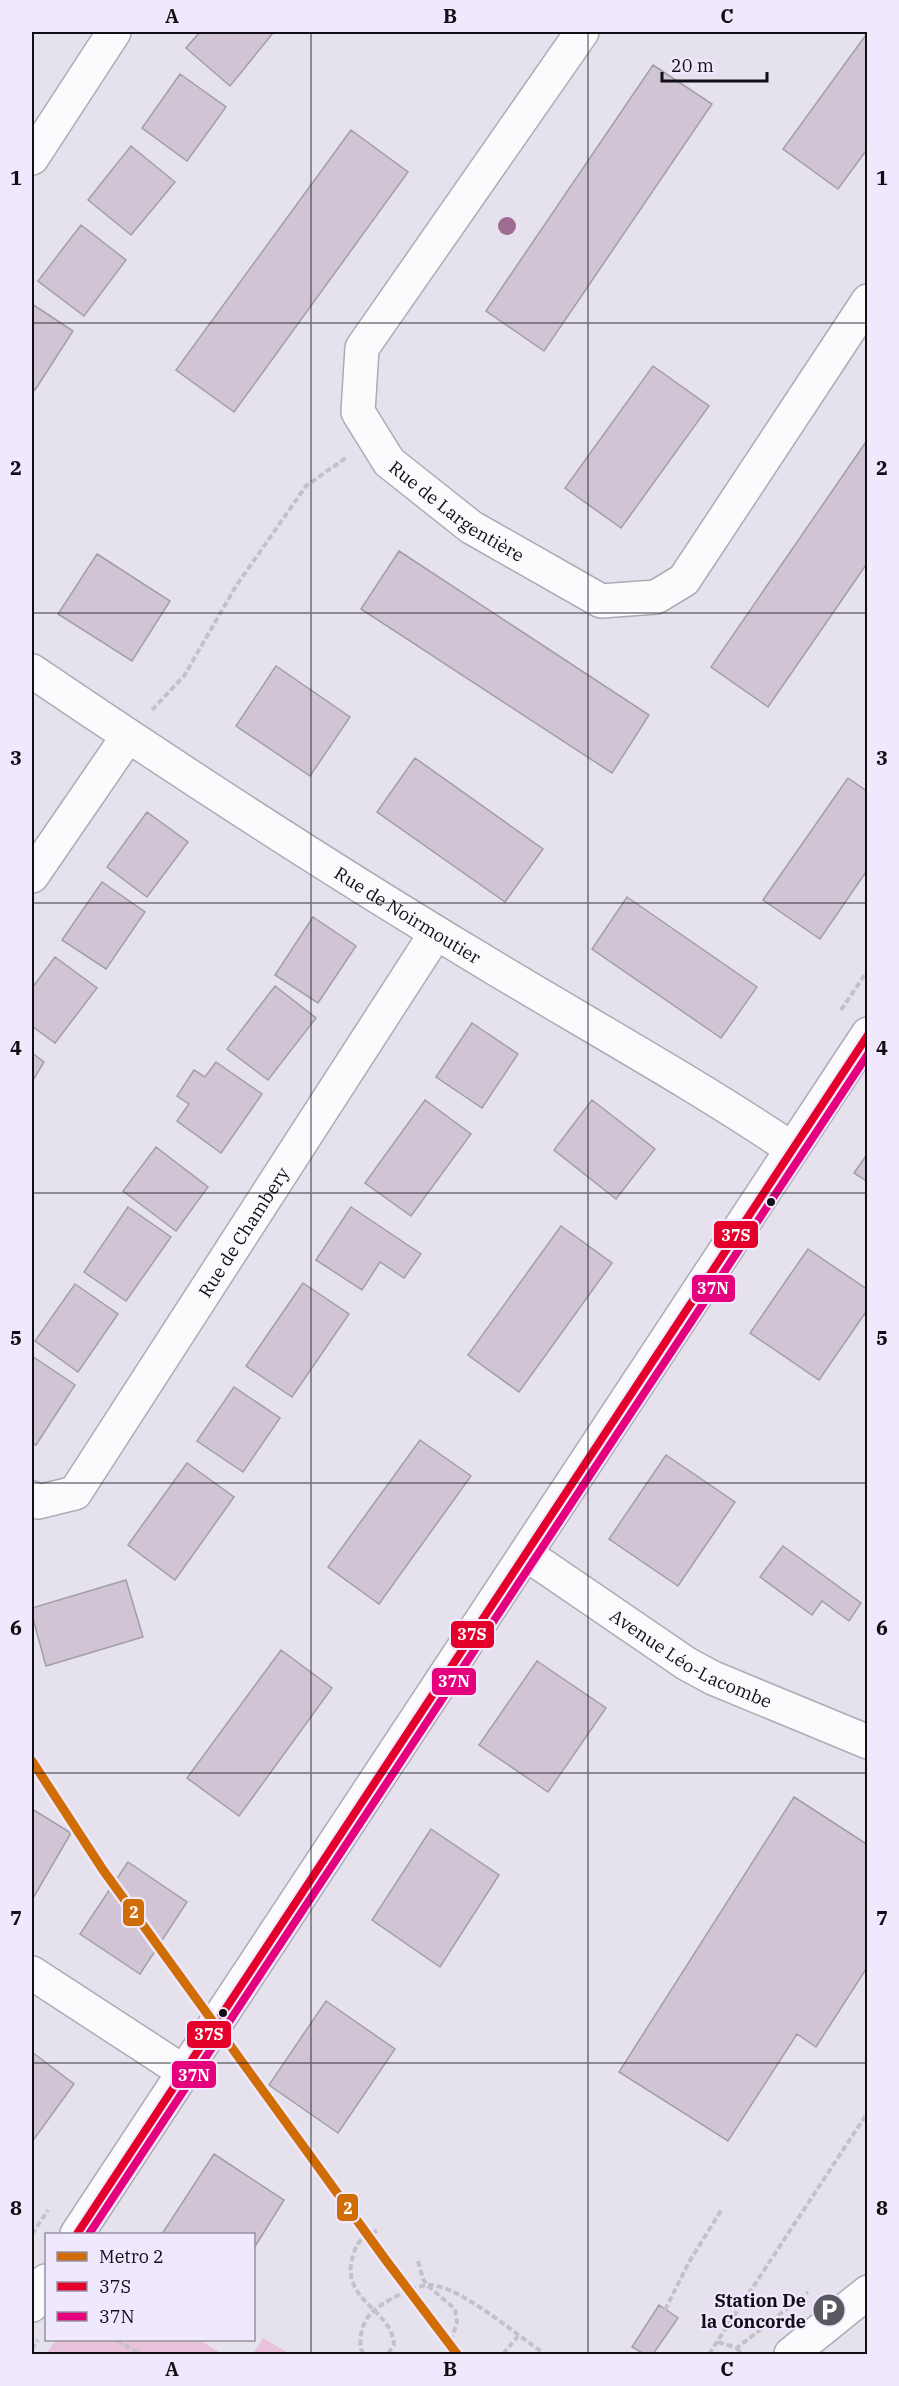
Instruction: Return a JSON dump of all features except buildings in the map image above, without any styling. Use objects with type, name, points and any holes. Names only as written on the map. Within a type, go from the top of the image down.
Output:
[{"type":"street","points":[[32,158],[114,32]]},
{"type":"street","name":"Rue de Largentière","points":[[582,32],[362,348],[358,412],[389,462],[471,527],[601,601],[656,597],[684,580],[867,301]]},
{"type":"street","name":"Rue de Noirmoutier","points":[[32,671],[128,736],[436,933],[699,1090],[792,1149]]},
{"type":"street","points":[[32,876],[128,736]]},
{"type":"street","name":"Rue de Chambery","points":[[32,1498],[38,1502],[75,1493],[436,933]]},
{"type":"street","points":[[78,2233],[867,1034]]},
{"type":"street","name":"Avenue Léo-Lacombe","points":[[526,1554],[687,1664],[713,1678],[867,1742]]},
{"type":"street","points":[[32,1973],[184,2072]]},
{"type":"street","points":[[791,2355],[867,2292]]},
{"type":"path","points":[[128,736],[184,676],[236,586],[306,486],[374,438]]},
{"type":"path","points":[[839,1014],[867,970]]},
{"type":"path","points":[[710,2355],[867,2112]]},
{"type":"path","points":[[32,2234],[50,2207]]},
{"type":"path","points":[[665,2310],[689,2262],[722,2209]]},
{"type":"path","points":[[377,2231],[365,2235],[356,2246],[351,2267],[352,2280],[362,2300],[388,2325],[394,2337],[394,2344],[388,2355]]},
{"type":"path","points":[[418,2261],[427,2285],[455,2308],[457,2323],[449,2346],[452,2355]]},
{"type":"path","points":[[363,2355],[360,2348],[361,2334],[366,2319],[373,2311],[393,2298],[427,2285],[456,2292],[545,2355]]},
{"type":"path","points":[[736,2348],[814,2287]]},
{"type":"path","points":[[502,2355],[518,2336]]},
{"type":"path","points":[[118,2341],[139,2355]]},
{"type":"path","points":[[32,2349],[36,2342]]},
{"type":"path","points":[[718,2342],[736,2348],[741,2355]]},
{"type":"shaded area","points":[[263,2338],[290,2354],[253,2354]]},
{"type":"shaded area","points":[[55,2341],[202,2341],[222,2354],[46,2354]]},
{"type":"metro line","name":"2","points":[[32,1761],[103,1870],[385,2259],[457,2354]]},
{"type":"transit line","name":"37S","points":[[78,2233],[868,1035]]},
{"type":"transit line","name":"37N","points":[[90,2233],[868,1054]]},
{"type":"place","name":"Station De la Concorde","points":[[829,2310]]}]
